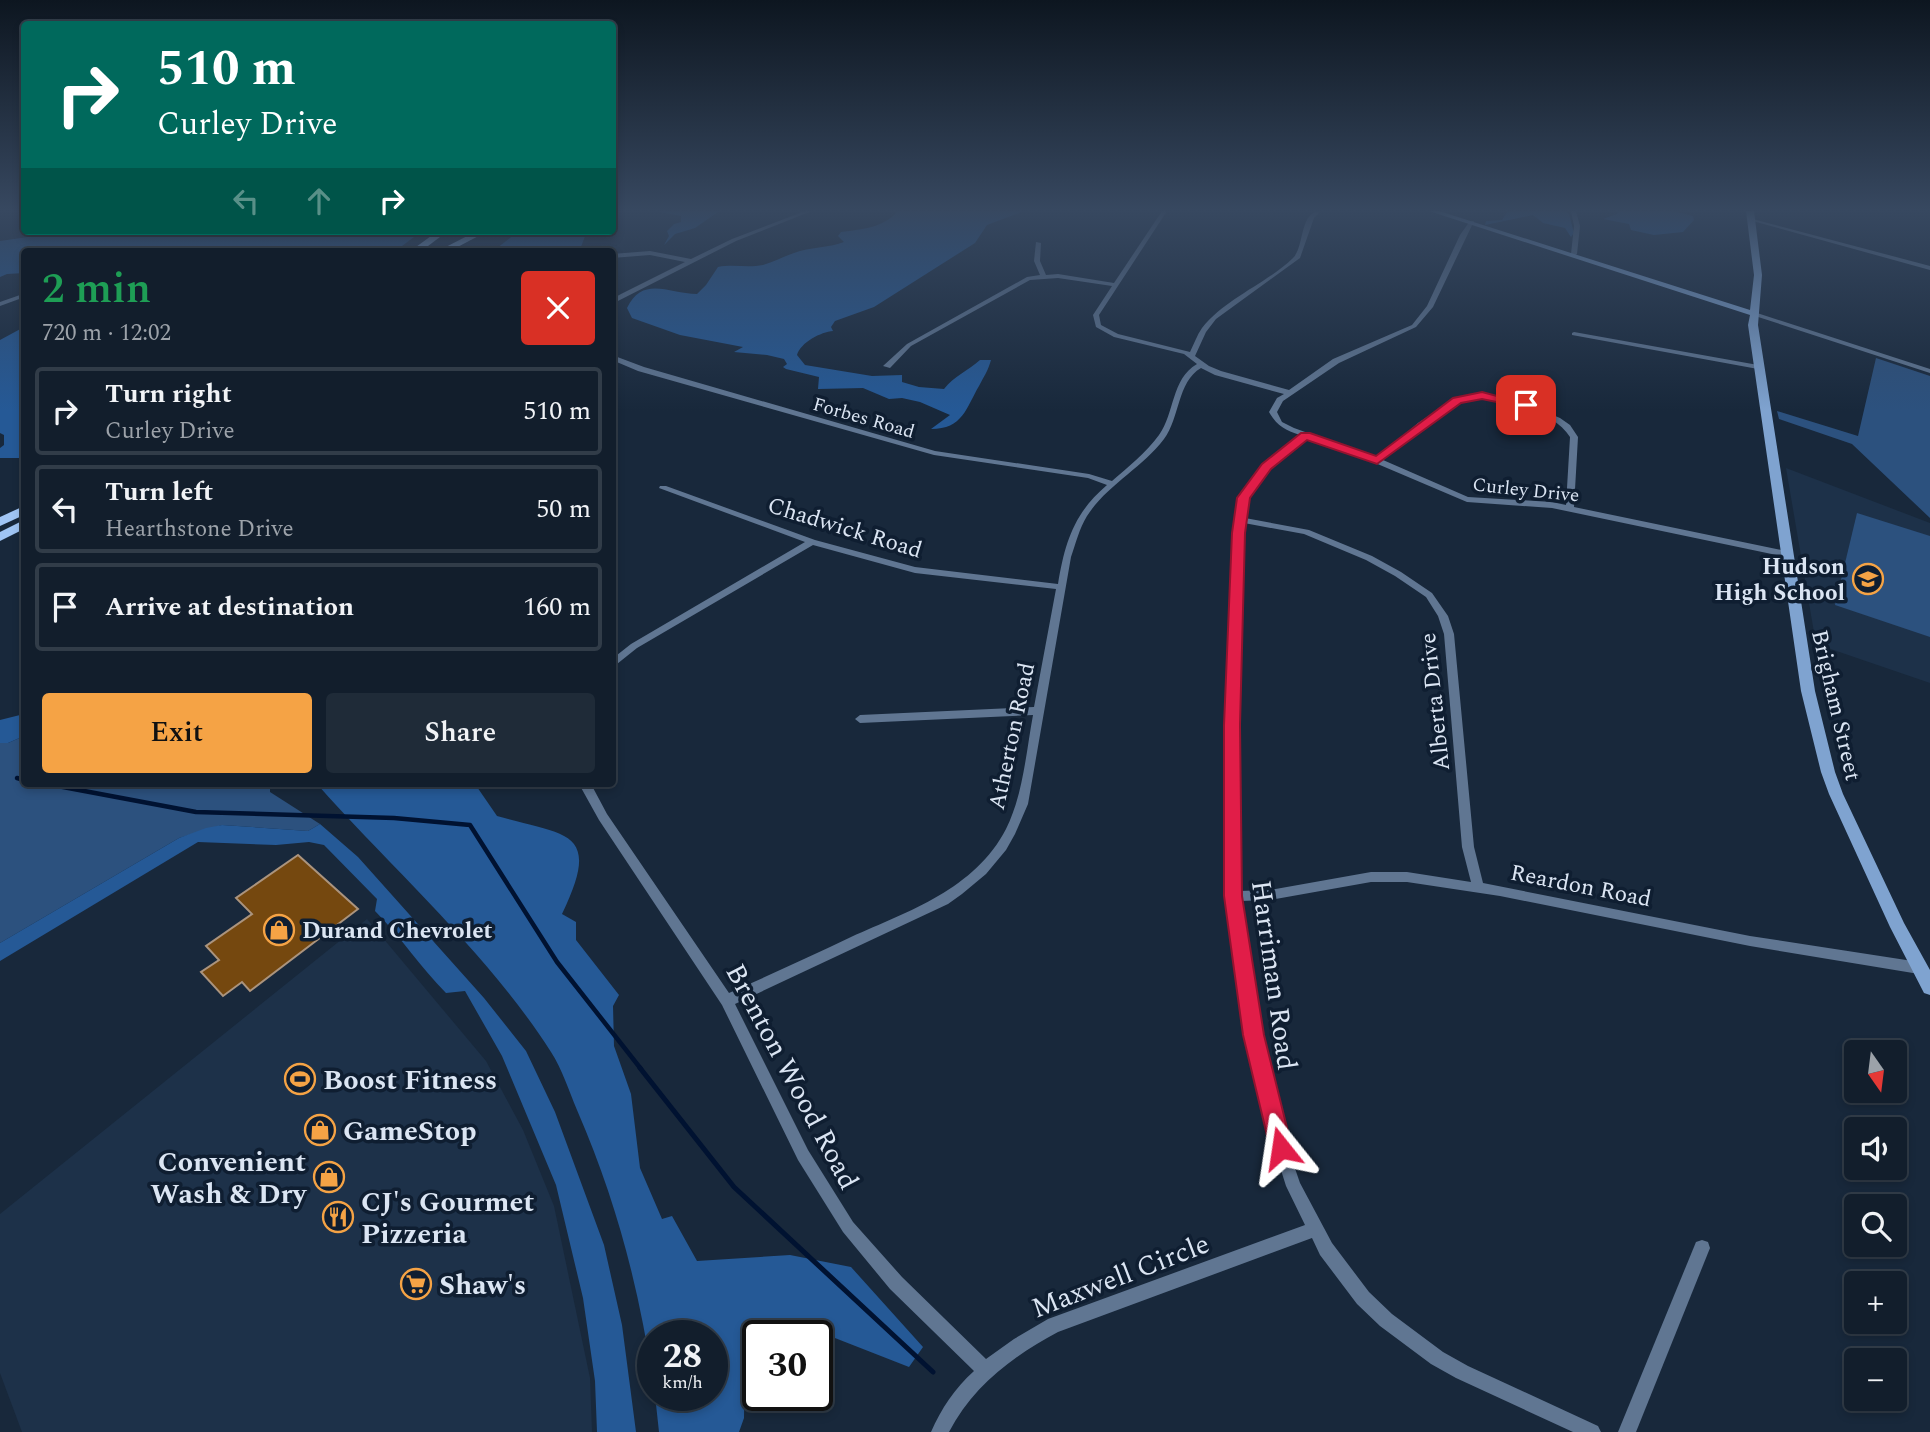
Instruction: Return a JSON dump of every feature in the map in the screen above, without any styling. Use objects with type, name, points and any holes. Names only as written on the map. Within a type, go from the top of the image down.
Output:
[{"type":"main road","points":[[0,522],[21,512]]},
{"type":"main road","points":[[0,537],[21,526]]},
{"type":"street","points":[[616,300],[659,278]]},
{"type":"street","points":[[887,366],[901,350],[918,339],[1022,281],[1033,278]]},
{"type":"street","points":[[1064,278],[1116,285]]},
{"type":"street","points":[[1121,278],[1096,315],[1098,326],[1116,336],[1170,347],[1192,356],[1226,376],[1290,393],[1345,356],[1419,322],[1430,307],[1443,278]]},
{"type":"street","points":[[1192,356],[1203,331],[1214,318],[1269,278]]},
{"type":"street","points":[[1645,278],[1718,302],[1755,307],[1930,371]]},
{"type":"street","name":"Brigham Street","points":[[1756,278],[1753,330],[1808,691],[1836,794],[1930,987]]},
{"type":"street","points":[[0,304],[20,297]]},
{"type":"street","points":[[1718,302],[1753,330]]},
{"type":"street","points":[[1574,334],[1759,367]]},
{"type":"street","name":"Forbes Road","points":[[616,359],[641,369],[934,453],[1089,476],[1113,484]]},
{"type":"street","name":"Atherton Road","points":[[727,1002],[958,892],[982,873],[1009,838],[1018,814],[1075,527],[1085,510],[1162,437],[1187,373],[1202,364]]},
{"type":"street","name":"Curley Drive","points":[[1290,393],[1276,404],[1274,415],[1284,426],[1467,499],[1570,508],[1786,554]]},
{"type":"street","points":[[1377,461],[1457,400],[1482,396],[1497,397],[1538,410],[1571,430],[1574,437],[1570,508]]},
{"type":"street","name":"Harriman Road","points":[[1305,435],[1258,476],[1243,498],[1232,725],[1233,896],[1261,1072],[1293,1186],[1314,1230],[1343,1275],[1363,1298],[1411,1340],[1462,1372],[1592,1432]]},
{"type":"street","name":"Chadwick Road","points":[[663,488],[812,542],[915,570],[1061,587]]},
{"type":"street","name":"Alberta Drive","points":[[1241,520],[1326,539],[1369,558],[1418,586],[1437,605],[1449,634],[1468,846],[1478,887]]},
{"type":"street","points":[[616,662],[635,646],[812,542]]},
{"type":"street","points":[[860,719],[1039,712]]},
{"type":"street","name":"Brenton Wood Road","points":[[586,787],[727,1002],[803,1155],[848,1227],[896,1283],[985,1370]]},
{"type":"street","name":"Reardon Road","points":[[1233,896],[1270,895],[1371,877],[1407,877],[1632,915],[1751,941],[1919,968]]},
{"type":"street","name":"Maxwell Circle","points":[[940,1432],[966,1392],[985,1370],[1017,1344],[1054,1325],[1314,1230]]},
{"type":"street","points":[[1627,1432],[1702,1248]]},
{"type":"shaded area","points":[[711,278],[920,278],[874,307],[835,321],[831,327],[833,331],[812,338],[797,355],[805,365],[872,376],[902,375],[902,382],[919,387],[944,389],[980,360],[991,360],[962,416],[950,425],[931,429],[950,415],[920,402],[902,398],[889,399],[863,388],[818,389],[819,377],[786,369],[783,367],[787,364],[784,359],[734,352],[743,347],[680,335],[632,318],[627,308],[633,298],[649,289],[697,294]]},
{"type":"shaded area","points":[[21,329],[21,458],[0,458],[4,435],[0,433],[0,340]]},
{"type":"shaded area","points":[[1876,358],[1930,376],[1930,518],[1852,444],[1779,419],[1777,411],[1858,436]]},
{"type":"shaded area","name":"Hudson High School","points":[[1786,468],[1930,523],[1930,683],[1816,644]]},
{"type":"shaded area","points":[[1857,513],[1930,536],[1930,637],[1835,605]]},
{"type":"shaded area","points":[[21,715],[21,737],[0,743],[0,720]]},
{"type":"shaded area","points":[[21,737],[21,787],[270,787],[270,792],[320,824],[308,831],[222,825],[179,838],[0,943],[0,743]]},
{"type":"shaded area","points":[[320,787],[477,787],[497,816],[559,833],[571,841],[578,851],[579,866],[562,914],[576,922],[576,940],[619,995],[613,1006],[614,1046],[631,1094],[640,1168],[662,1219],[672,1216],[697,1261],[790,1255],[851,1267],[923,1347],[909,1367],[833,1337],[833,1320],[742,1320],[744,1418],[739,1432],[659,1432],[657,1411],[728,1411],[728,1320],[642,1320],[633,1276],[614,1210],[591,1144],[555,1059],[526,1015],[498,980]]},
{"type":"shaded area","points":[[320,824],[358,857],[484,998],[526,1051],[555,1112],[604,1245],[622,1325],[636,1432],[597,1432],[595,1381],[583,1298],[556,1185],[502,1056],[465,991],[446,993],[375,911],[377,899],[324,845],[309,842],[276,845],[198,842],[0,961],[0,943],[179,838],[222,825],[308,831]]},
{"type":"shaded area","points":[[367,919],[486,1061],[523,1130],[554,1206],[590,1378],[592,1432],[22,1432],[0,1373],[0,1214]]},
{"type":"building","name":"Durand Chevrolet","points":[[298,855],[358,909],[250,991],[242,982],[223,996],[201,972],[219,960],[206,946],[252,914],[236,898]]},
{"type":"waterway","points":[[17,778],[21,779]]},
{"type":"waterway","points":[[63,787],[196,812],[394,818],[470,825],[557,962],[641,1069]]},
{"type":"waterway","points":[[640,1068],[734,1187],[933,1372]]},
{"type":"place","name":"Hudson High School","points":[[1868,579]]},
{"type":"place","name":"Durand Chevrolet","points":[[279,930]]},
{"type":"place","name":"Boost Fitness","points":[[300,1079]]},
{"type":"place","name":"GameStop","points":[[320,1130]]},
{"type":"place","name":"Convenient Wash & Dry","points":[[329,1177]]},
{"type":"place","name":"CJ's Gourmet Pizzeria","points":[[338,1217]]},
{"type":"place","name":"Shaw's","points":[[416,1284]]},
{"type":"route","points":[[1281,1148],[1261,1072],[1241,962],[1233,896],[1232,725],[1239,533],[1243,498],[1266,467],[1305,435],[1377,461],[1457,400],[1467,397],[1497,397],[1526,405]]}]
